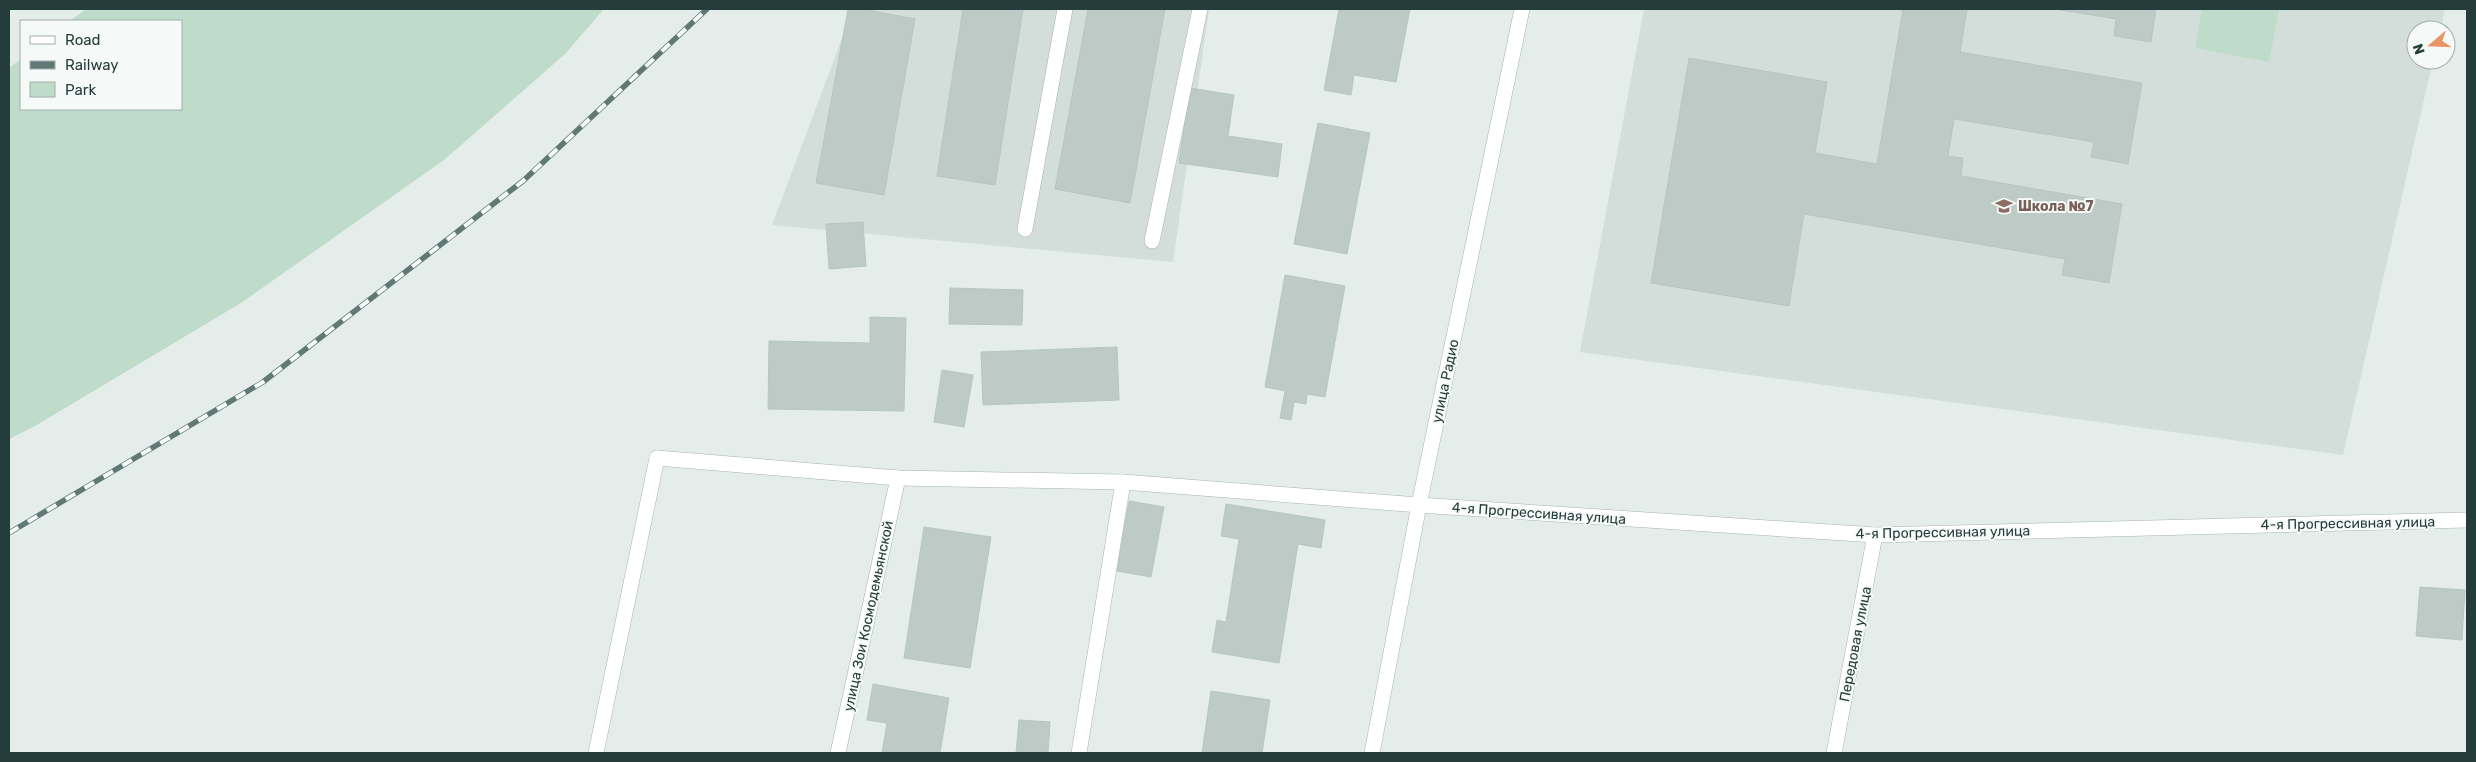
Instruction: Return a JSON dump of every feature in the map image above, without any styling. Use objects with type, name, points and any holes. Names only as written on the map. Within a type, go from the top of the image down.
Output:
[{"type":"street","points":[[1025,229],[1065,9]]},
{"type":"street","points":[[1152,241],[1200,9]]},
{"type":"street","name":"улица Радио","points":[[1372,753],[1419,505],[1522,9]]},
{"type":"street","name":"4-я Прогрессивная улица","points":[[596,753],[657,458],[898,478],[1123,482],[1419,505],[1875,535],[2467,520]]},
{"type":"street","name":"улица Зои Космодемьянской","points":[[838,753],[898,478]]},
{"type":"street","points":[[1079,753],[1123,482]]},
{"type":"street","name":"Передовая улица","points":[[1834,753],[1875,535]]},
{"type":"shaded area","points":[[853,9],[1209,9],[1173,262],[772,225]]},
{"type":"shaded area","name":"Школа №7","points":[[1644,9],[2445,9],[2442,20],[2406,20],[2406,70],[2431,70],[2343,455],[1580,352]]},
{"type":"green space","points":[[86,9],[604,9],[565,54],[444,160],[241,303],[35,426],[9,439],[9,68],[20,60],[20,110],[182,110],[182,20],[71,20]]},
{"type":"green space","points":[[2202,9],[2279,9],[2269,62],[2195,48]]},
{"type":"building","points":[[848,9],[862,9],[915,19],[884,195],[816,183]]},
{"type":"building","points":[[963,9],[1023,9],[995,185],[937,176]]},
{"type":"building","points":[[1088,9],[1165,9],[1130,203],[1055,189]]},
{"type":"building","points":[[1339,9],[1410,9],[1396,82],[1354,75],[1351,95],[1324,90]]},
{"type":"building","points":[[1903,9],[1967,9],[1960,52],[2142,83],[2128,164],[2091,157],[2094,142],[1954,119],[1948,156],[1963,158],[1961,176],[2122,204],[2109,283],[2062,275],[2065,259],[1804,214],[1789,306],[1651,283],[1689,58],[1827,82],[1815,153],[1877,164]]},
{"type":"building","points":[[2055,9],[2156,9],[2151,42],[2114,36],[2116,19]]},
{"type":"building","points":[[1190,88],[1234,95],[1228,136],[1282,144],[1278,177],[1179,163]]},
{"type":"building","points":[[1318,123],[1370,133],[1347,254],[1294,244]]},
{"type":"building","points":[[863,222],[866,266],[829,269],[826,224]]},
{"type":"building","points":[[1285,275],[1345,286],[1325,397],[1307,394],[1306,404],[1294,402],[1291,420],[1280,418],[1285,391],[1265,387]]},
{"type":"building","points":[[950,288],[1023,290],[1022,325],[949,324]]},
{"type":"building","points":[[870,317],[906,318],[904,411],[768,409],[769,341],[870,343]]},
{"type":"building","points":[[1117,347],[1119,400],[983,405],[981,352]]},
{"type":"building","points":[[942,370],[973,375],[964,427],[934,422]]},
{"type":"building","points":[[1129,501],[1164,507],[1151,577],[1117,571]]},
{"type":"building","points":[[1226,504],[1325,520],[1321,548],[1298,544],[1279,663],[1212,652],[1217,620],[1226,622],[1239,539],[1221,536]]},
{"type":"building","points":[[924,527],[991,537],[970,668],[904,658]]},
{"type":"building","points":[[2420,587],[2465,590],[2462,640],[2416,636]]},
{"type":"building","points":[[873,684],[949,698],[940,753],[882,753],[887,723],[867,720]]},
{"type":"building","points":[[1211,691],[1270,700],[1262,753],[1202,753]]},
{"type":"building","points":[[1019,720],[1050,722],[1048,753],[1016,753]]},
{"type":"railway","points":[[9,533],[263,382],[523,181],[707,9]]},
{"type":"place","name":"Школа №7","points":[[2004,206]]}]
